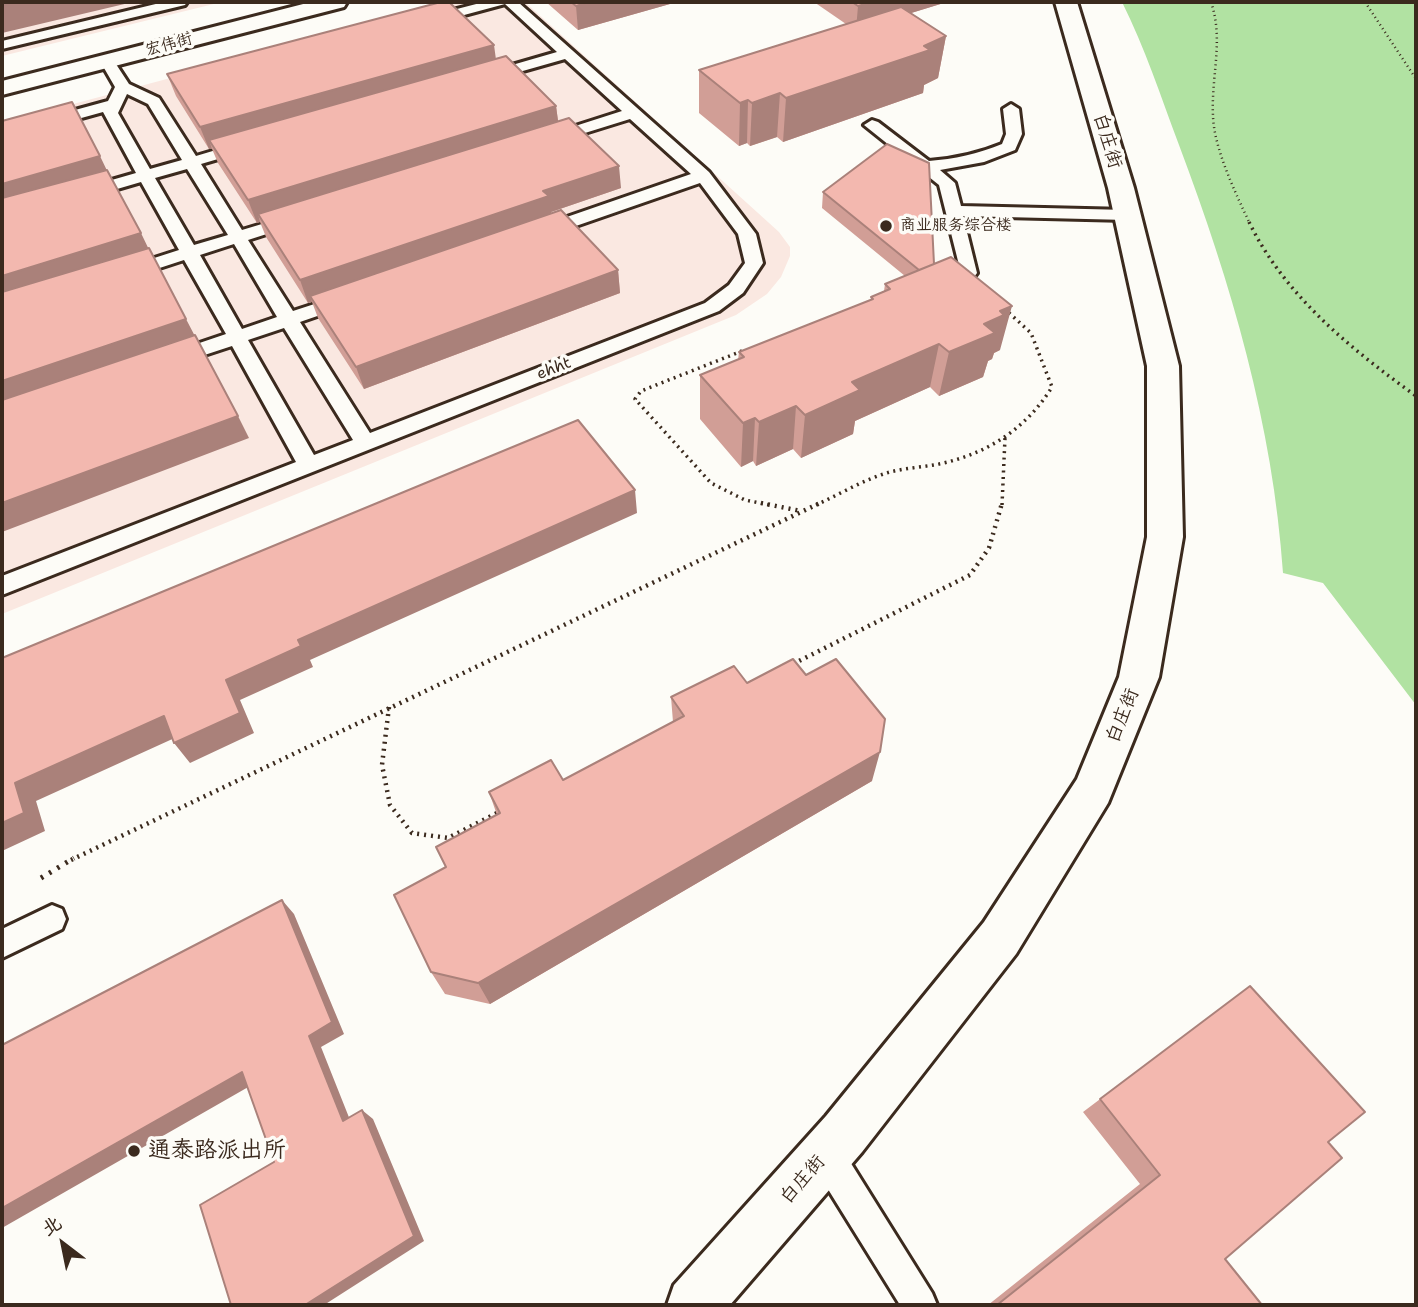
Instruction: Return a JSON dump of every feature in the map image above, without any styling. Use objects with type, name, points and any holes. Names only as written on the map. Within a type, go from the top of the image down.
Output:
[{"type":"street","name":"宏伟街","points":[[2,88],[336,2]]},
{"type":"street","name":"白庄街","points":[[694,1305],[844,1134],[1000,938],[1093,790],[1139,677],[1166,537],[1163,366],[1127,215],[1066,2]]},
{"type":"lane","points":[[2,45],[180,2]]},
{"type":"lane","points":[[407,26],[499,2]]},
{"type":"lane","name":"ehht","points":[[2,586],[712,307],[736,289],[754,263],[747,234],[703,176],[510,2]]},
{"type":"lane","points":[[96,22],[123,87],[154,101],[365,443]]},
{"type":"lane","points":[[473,81],[567,54]]},
{"type":"lane","points":[[123,87],[110,113],[309,465]]},
{"type":"lane","points":[[142,96],[169,89]]},
{"type":"lane","points":[[2,135],[114,104]]},
{"type":"lane","points":[[926,166],[963,163],[983,158],[1009,146],[1014,134],[1011,108]]},
{"type":"lane","points":[[527,146],[632,113]]},
{"type":"lane","points":[[872,125],[947,183],[968,273]]},
{"type":"lane","points":[[67,199],[259,143]]},
{"type":"lane","points":[[522,239],[703,176]]},
{"type":"lane","points":[[954,211],[1127,215]]},
{"type":"lane","points":[[114,276],[317,212]]},
{"type":"lane","points":[[158,364],[366,292]]},
{"type":"lane","points":[[2,944],[52,919]]},
{"type":"lane","points":[[825,1153],[920,1305]]},
{"type":"path","points":[[1211,2],[1219,30],[1213,81],[1213,120],[1232,186],[1245,217],[1268,258],[1319,320],[1372,365],[1416,396]]},
{"type":"path","points":[[1365,2],[1416,79]]},
{"type":"path","points":[[36,881],[81,854],[885,473],[969,456],[1005,438],[1024,425],[1041,407],[1052,387],[1031,333],[968,273]]},
{"type":"path","points":[[745,350],[641,391],[635,399],[711,483],[745,500],[802,512]]},
{"type":"path","points":[[783,669],[970,575],[989,548],[1002,510],[1005,438]]},
{"type":"path","points":[[389,706],[383,765],[390,805],[412,833],[448,838],[510,807]]},
{"type":"shaded area","points":[[2,2],[222,2],[2,56]]},
{"type":"shaded area","points":[[455,2],[525,2],[779,232],[790,247],[790,256],[781,277],[767,294],[736,315],[2,614],[2,123]]},
{"type":"green space","points":[[1122,2],[1416,2],[1416,705],[1323,583],[1283,573],[1270,463],[1247,355],[1198,197],[1138,37]]},
{"type":"building","points":[[449,2],[494,45],[200,127],[167,74]]},
{"type":"building","points":[[571,2],[589,2],[576,6]]},
{"type":"building","points":[[852,2],[872,2],[858,6]]},
{"type":"building","points":[[901,7],[946,36],[924,46],[930,50],[786,98],[780,93],[752,103],[748,100],[740,103],[699,70]]},
{"type":"building","points":[[506,56],[556,106],[248,200],[209,140]]},
{"type":"building","points":[[72,102],[100,156],[2,184],[2,121]]},
{"type":"building","points":[[569,118],[619,166],[543,191],[549,196],[300,280],[258,214]]},
{"type":"building","name":"商业服务综合楼","points":[[887,144],[929,163],[934,264],[919,270],[823,192]]},
{"type":"building","points":[[107,170],[141,233],[2,276],[2,198]]},
{"type":"building","points":[[561,210],[618,270],[356,367],[310,296]]},
{"type":"building","points":[[149,248],[186,319],[2,381],[2,292]]},
{"type":"building","points":[[951,257],[1012,306],[1000,311],[1004,315],[984,324],[995,333],[949,352],[939,344],[852,382],[860,390],[805,415],[796,406],[759,422],[755,418],[743,423],[700,375],[744,357],[739,352],[873,299],[871,297],[890,289],[885,284]]},
{"type":"building","points":[[195,335],[238,416],[2,503],[2,400]]},
{"type":"building","points":[[578,420],[635,490],[298,640],[301,646],[226,680],[240,713],[174,743],[164,716],[15,783],[24,813],[2,823],[2,658]]},
{"type":"building","points":[[793,659],[806,675],[836,659],[885,719],[880,752],[478,983],[431,972],[394,895],[446,867],[436,847],[500,813],[489,792],[551,760],[563,780],[684,716],[671,697],[734,666],[747,683]]},
{"type":"building","points":[[282,900],[332,1022],[309,1036],[343,1121],[362,1110],[414,1236],[305,1305],[231,1305],[200,1205],[274,1162],[242,1072],[2,1208],[2,1045]]},
{"type":"building","points":[[1250,986],[1365,1112],[1328,1142],[1342,1158],[1225,1259],[1262,1305],[997,1305],[1160,1175],[1100,1099]]},
{"type":"place","name":"商业服务综合楼","points":[[886,226]]},
{"type":"place","name":"通泰路派出所","points":[[134,1151]]}]
